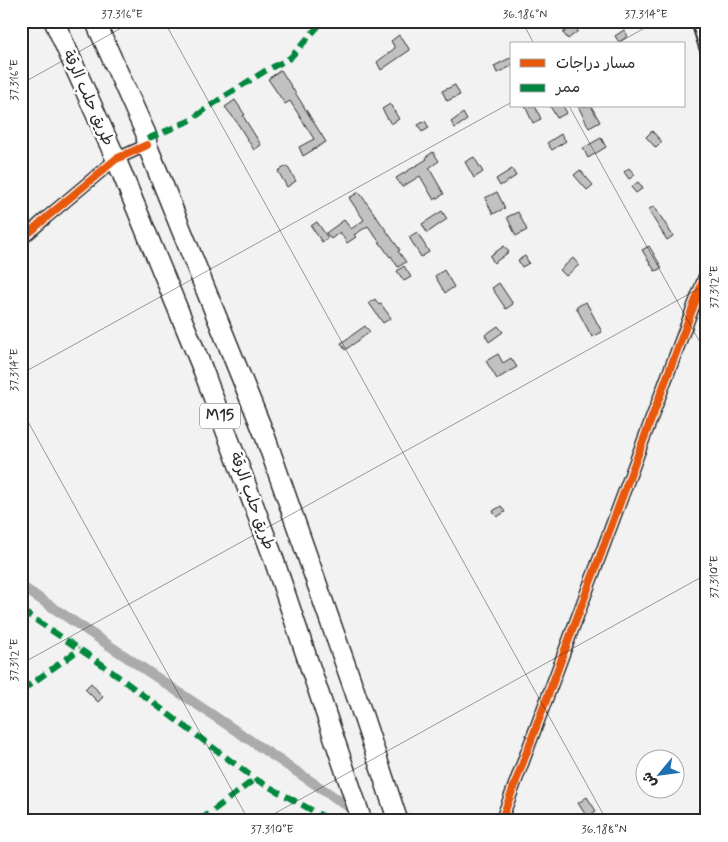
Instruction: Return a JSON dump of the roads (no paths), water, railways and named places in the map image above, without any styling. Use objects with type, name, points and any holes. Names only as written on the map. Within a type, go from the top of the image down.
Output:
[{"type":"highway","name":"طريق حلب الرقة","points":[[54,21],[116,159],[203,370],[272,554],[362,821]]},
{"type":"highway","name":"طريق حلب الرقة","points":[[95,21],[146,134],[147,145],[265,436],[398,821]]},
{"type":"street","points":[[699,21],[707,47]]},
{"type":"street","points":[[21,240],[116,159],[147,145]]},
{"type":"street","points":[[501,821],[707,270]]},
{"type":"waterway","points":[[21,586],[358,813]]}]
